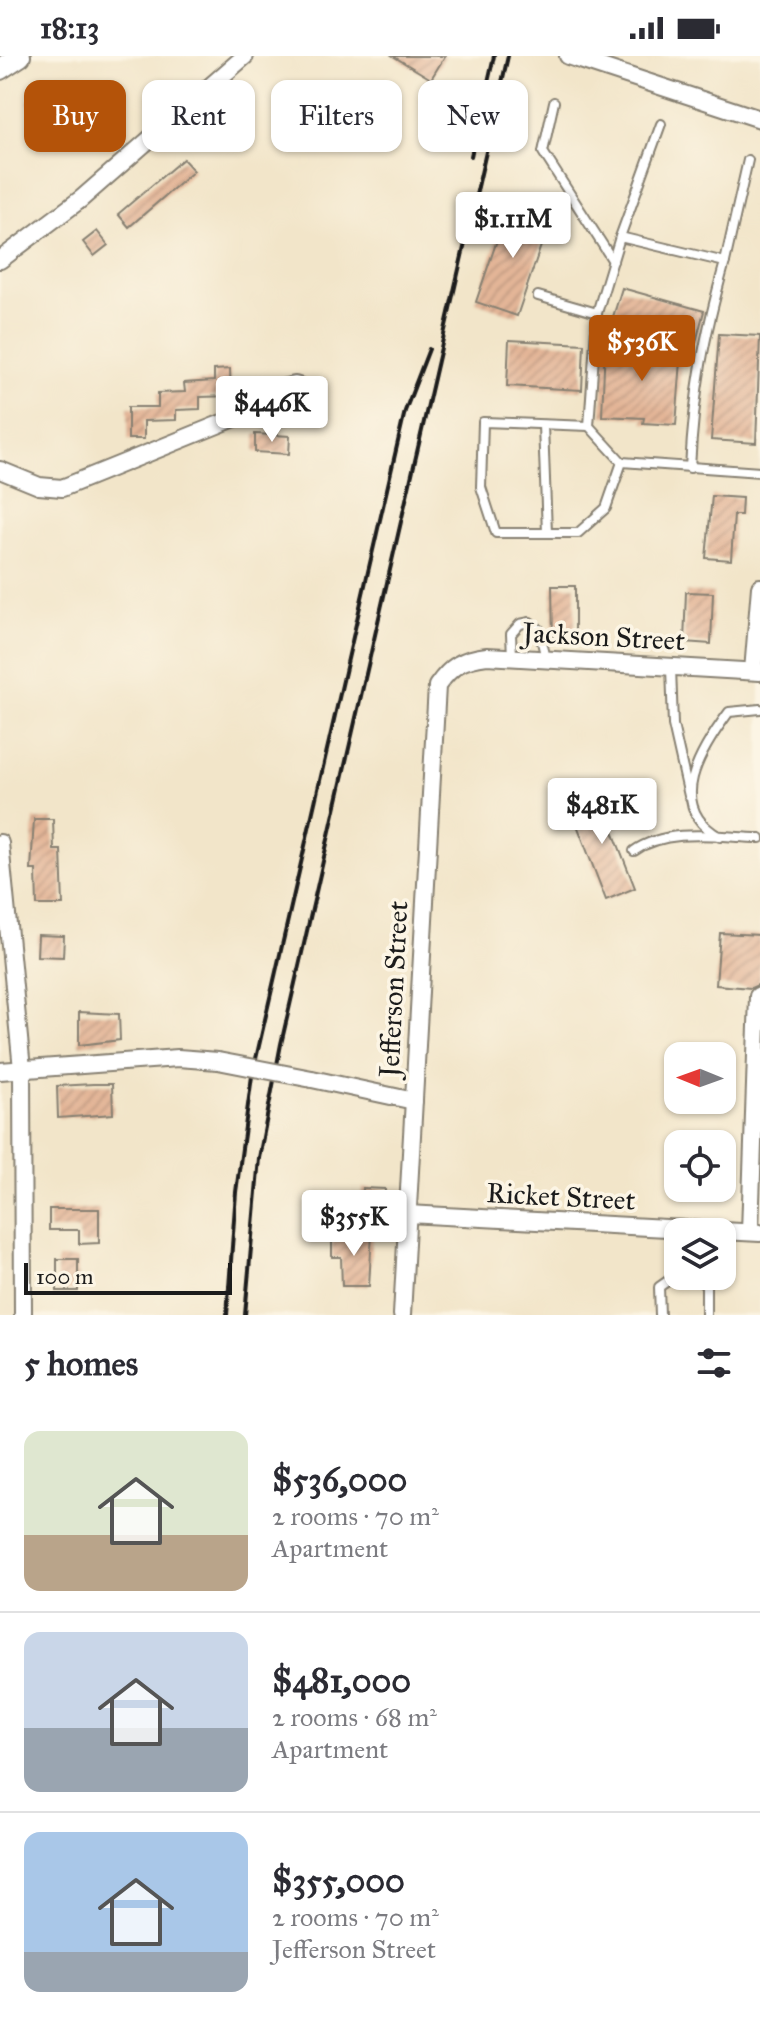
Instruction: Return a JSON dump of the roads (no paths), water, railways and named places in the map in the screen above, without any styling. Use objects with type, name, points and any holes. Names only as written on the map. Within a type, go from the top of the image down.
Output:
[{"type":"street","points":[[0,260],[81,199],[245,56]]},
{"type":"street","points":[[568,56],[760,119]]},
{"type":"street","points":[[0,470],[39,486],[62,488],[252,411]]},
{"type":"street","points":[[756,672],[760,587]]},
{"type":"street","name":"Jackson Street","points":[[449,669],[466,658],[512,657],[756,672]]},
{"type":"street","name":"Jefferson Street","points":[[402,1315],[434,706],[437,686],[449,669]]},
{"type":"street","points":[[0,843],[22,1069],[23,1315]]},
{"type":"street","points":[[755,1232],[758,996]]},
{"type":"street","points":[[0,1071],[178,1058],[218,1061],[414,1101]]},
{"type":"street","name":"Ricket Street","points":[[408,1214],[755,1232]]},
{"type":"lane","points":[[554,102],[543,152],[613,261]]},
{"type":"lane","points":[[589,426],[597,313],[620,237],[661,124]]},
{"type":"lane","points":[[690,468],[693,395],[748,160]]},
{"type":"lane","points":[[620,237],[725,262]]},
{"type":"lane","points":[[538,296],[597,313]]},
{"type":"lane","points":[[622,462],[606,508],[578,533],[496,533],[481,487],[483,422],[589,426],[622,462],[760,472]]},
{"type":"lane","points":[[543,425],[547,533]]},
{"type":"lane","points":[[512,657],[511,634],[520,624],[530,622],[539,629],[546,659]]},
{"type":"lane","points":[[671,665],[673,725],[689,796],[701,827],[720,837]]},
{"type":"lane","points":[[689,796],[703,748],[729,712],[760,709]]},
{"type":"lane","points":[[634,851],[647,842],[670,836],[760,838]]},
{"type":"lane","points":[[660,1315],[659,1287],[669,1280],[696,1277],[706,1286],[706,1315]]},
{"type":"railway","points":[[471,156],[494,56]]},
{"type":"railway","points":[[245,1315],[259,1158],[281,1044],[508,56]]},
{"type":"railway","points":[[227,1315],[236,1192],[252,1076],[405,411],[429,349]]}]
